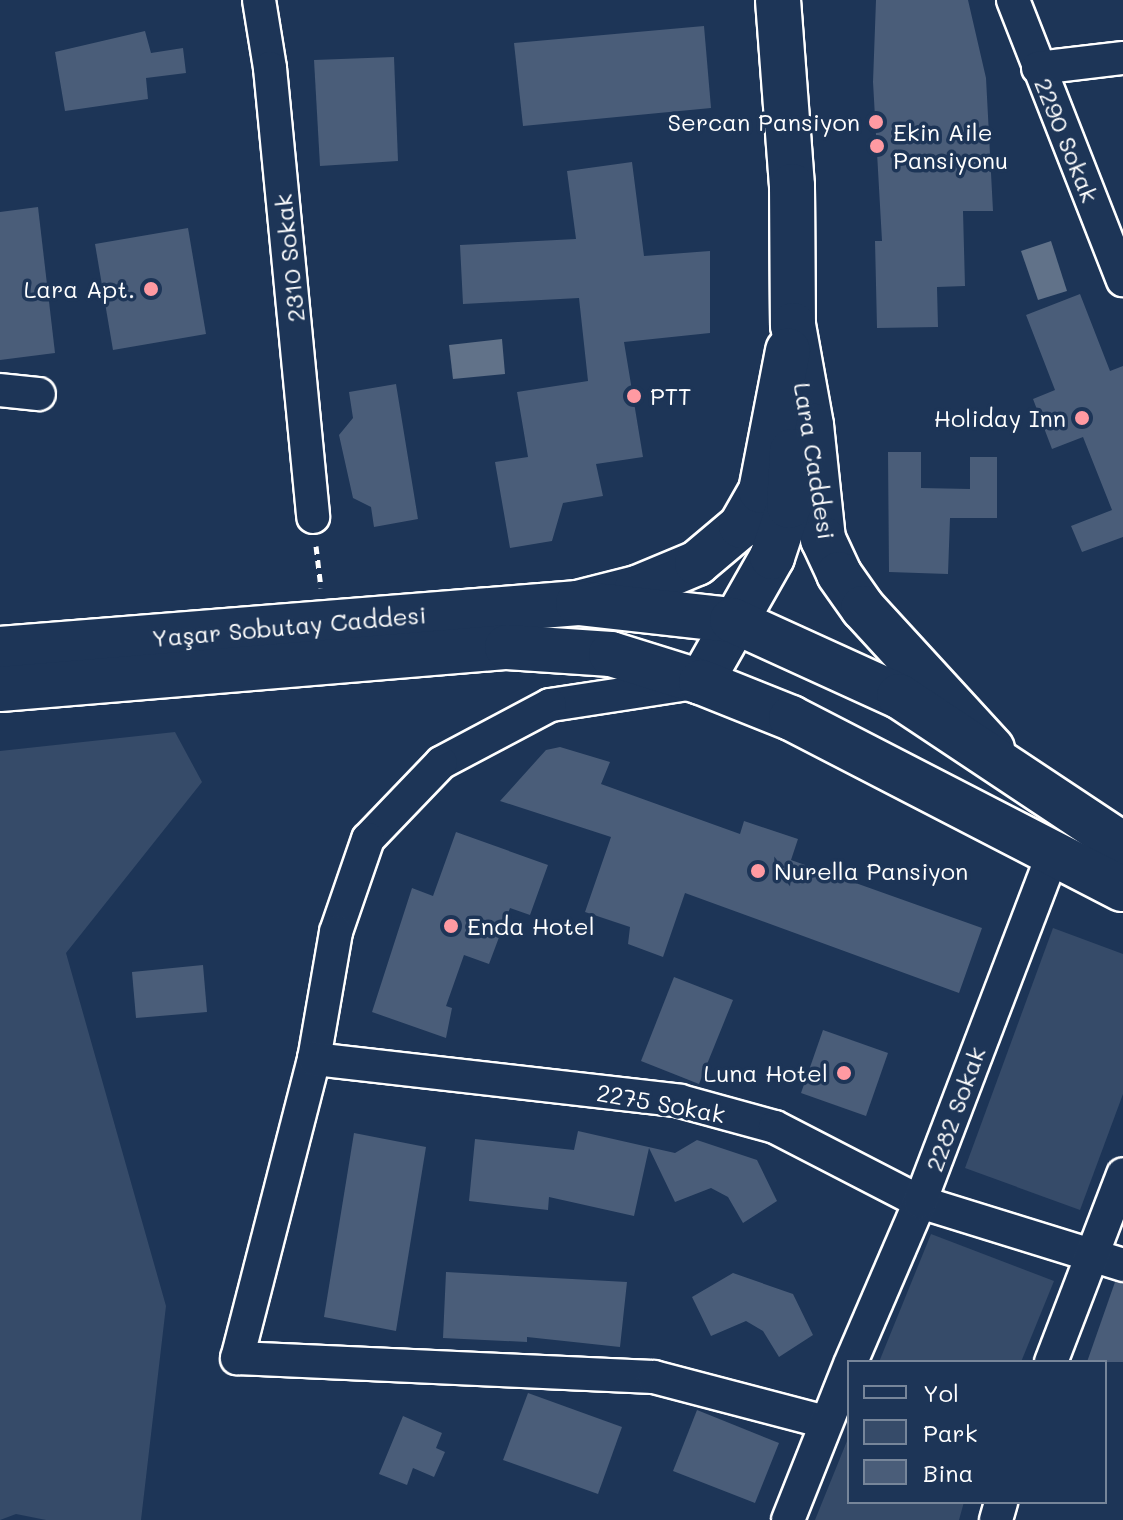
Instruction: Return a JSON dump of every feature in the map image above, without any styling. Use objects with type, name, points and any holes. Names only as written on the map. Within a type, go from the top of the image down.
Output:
[{"type":"main road","name":"Lara Caddesi","points":[[778,0],[792,186],[793,325],[811,425],[823,539],[839,574],[1003,761],[1123,845]]},
{"type":"main road","points":[[578,603],[637,588],[697,563],[741,526],[761,491],[793,325]]},
{"type":"main road","points":[[701,682],[732,620],[772,557],[789,506],[793,325]]},
{"type":"main road","points":[[578,603],[732,620],[899,696],[1003,761]]},
{"type":"main road","name":"Yaşar Sobutay Caddesi","points":[[0,649],[578,603]]},
{"type":"main road","points":[[0,689],[507,647],[611,654],[701,682],[791,718],[1123,889]]},
{"type":"street","name":"2310 Sokak","points":[[259,0],[270,68],[313,517]]},
{"type":"street","name":"2290 Sokak","points":[[1013,0],[1123,280]]},
{"type":"street","points":[[1038,68],[1123,58]]},
{"type":"street","points":[[0,390],[39,394]]},
{"type":"street","points":[[701,682],[550,705],[441,763],[368,839],[336,932],[314,1059],[237,1358],[654,1377],[825,1422]]},
{"type":"street","name":"2282 Sokak","points":[[852,1360],[920,1202],[1053,853]]},
{"type":"street","name":"2275 Sokak","points":[[314,1059],[680,1101],[775,1127],[920,1202],[1123,1265]]},
{"type":"street","points":[[1052,1360],[1089,1252],[1123,1174]]},
{"type":"street","name":"2282 Sokak","points":[[788,1520],[847,1371]]},
{"type":"path","points":[[308,597],[321,590],[313,517]]},
{"type":"green space","points":[[175,732],[202,782],[66,953],[166,1306],[141,1520],[46,1520],[16,1514],[0,1520],[0,751]]},
{"type":"green space","points":[[1053,928],[1123,954],[1123,1094],[1080,1210],[965,1168]]},
{"type":"green space","points":[[931,1234],[1054,1281],[1022,1360],[880,1360]]},
{"type":"green space","points":[[847,1441],[847,1504],[963,1504],[959,1520],[815,1520]]},
{"type":"shaded area","points":[[1051,241],[1067,291],[1038,300],[1021,251]]},
{"type":"shaded area","points":[[502,339],[505,374],[453,379],[449,345]]},
{"type":"building","points":[[876,0],[968,0],[986,78],[993,211],[963,211],[965,286],[937,287],[938,327],[877,328],[875,241],[882,241],[873,82]]},
{"type":"building","points":[[704,26],[711,108],[523,126],[514,43]]},
{"type":"building","points":[[145,31],[151,53],[183,48],[186,73],[146,78],[148,99],[65,111],[55,52]]},
{"type":"building","points":[[394,57],[398,161],[320,166],[314,60]]},
{"type":"building","points":[[632,162],[644,256],[710,251],[710,333],[624,342],[643,457],[596,464],[603,496],[563,503],[552,541],[510,548],[495,462],[528,457],[517,392],[588,381],[579,298],[463,304],[460,245],[576,239],[567,171]]},
{"type":"building","points":[[38,207],[55,353],[0,360],[0,212]]},
{"type":"building","name":"Lara Apt.","points":[[188,228],[206,334],[113,350],[95,244]]},
{"type":"building","name":"Holiday Inn","points":[[1080,294],[1110,371],[1123,366],[1123,537],[1082,552],[1071,526],[1112,510],[1083,437],[1052,449],[1033,399],[1055,390],[1026,315]]},
{"type":"building","points":[[396,384],[418,519],[374,527],[371,507],[353,498],[339,435],[353,418],[349,392]]},
{"type":"building","points":[[888,452],[921,452],[921,488],[970,489],[970,457],[997,457],[997,518],[950,518],[948,574],[889,572]]},
{"type":"building","points":[[560,747],[610,762],[601,784],[740,834],[744,821],[798,839],[791,860],[982,928],[959,993],[685,893],[663,957],[628,944],[630,927],[585,912],[611,837],[500,801],[546,750]]},
{"type":"building","points":[[456,832],[548,865],[530,915],[510,908],[489,964],[464,955],[446,1006],[452,1008],[446,1038],[372,1012],[412,888],[433,896]]},
{"type":"building","points":[[203,965],[207,1012],[136,1018],[132,972]]},
{"type":"building","points":[[674,977],[733,1000],[699,1084],[641,1061]]},
{"type":"building","name":"Luna Hotel","points":[[823,1030],[888,1053],[866,1116],[801,1093]]},
{"type":"building","points":[[578,1131],[675,1153],[697,1140],[757,1160],[777,1201],[743,1223],[728,1197],[711,1188],[675,1202],[649,1148],[634,1216],[549,1197],[548,1210],[469,1201],[475,1139],[574,1150]]},
{"type":"building","points":[[354,1133],[426,1147],[396,1331],[324,1317]]},
{"type":"building","points":[[446,1272],[627,1282],[620,1347],[527,1337],[527,1342],[443,1338]]},
{"type":"building","points":[[733,1273],[793,1294],[813,1335],[779,1357],[763,1331],[746,1321],[711,1336],[692,1297]]},
{"type":"building","points":[[1115,1282],[1123,1283],[1123,1362],[1088,1360]]},
{"type":"building","points":[[528,1393],[622,1427],[598,1494],[503,1460]]},
{"type":"building","points":[[697,1410],[779,1443],[755,1503],[673,1471]]},
{"type":"building","points":[[403,1416],[442,1433],[436,1448],[445,1452],[434,1477],[413,1468],[407,1485],[379,1474]]},
{"type":"place","name":"Sercan Pansiyon","points":[[876,122]]},
{"type":"place","name":"Ekin Aile Pansiyonu","points":[[877,146]]},
{"type":"place","name":"Lara Apt.","points":[[151,289]]},
{"type":"place","name":"PTT","points":[[634,396]]},
{"type":"place","name":"Holiday Inn","points":[[1082,418]]},
{"type":"place","name":"Nurella Pansiyon","points":[[758,871]]},
{"type":"place","name":"Enda Hotel","points":[[451,926]]},
{"type":"place","name":"Luna Hotel","points":[[844,1073]]}]
